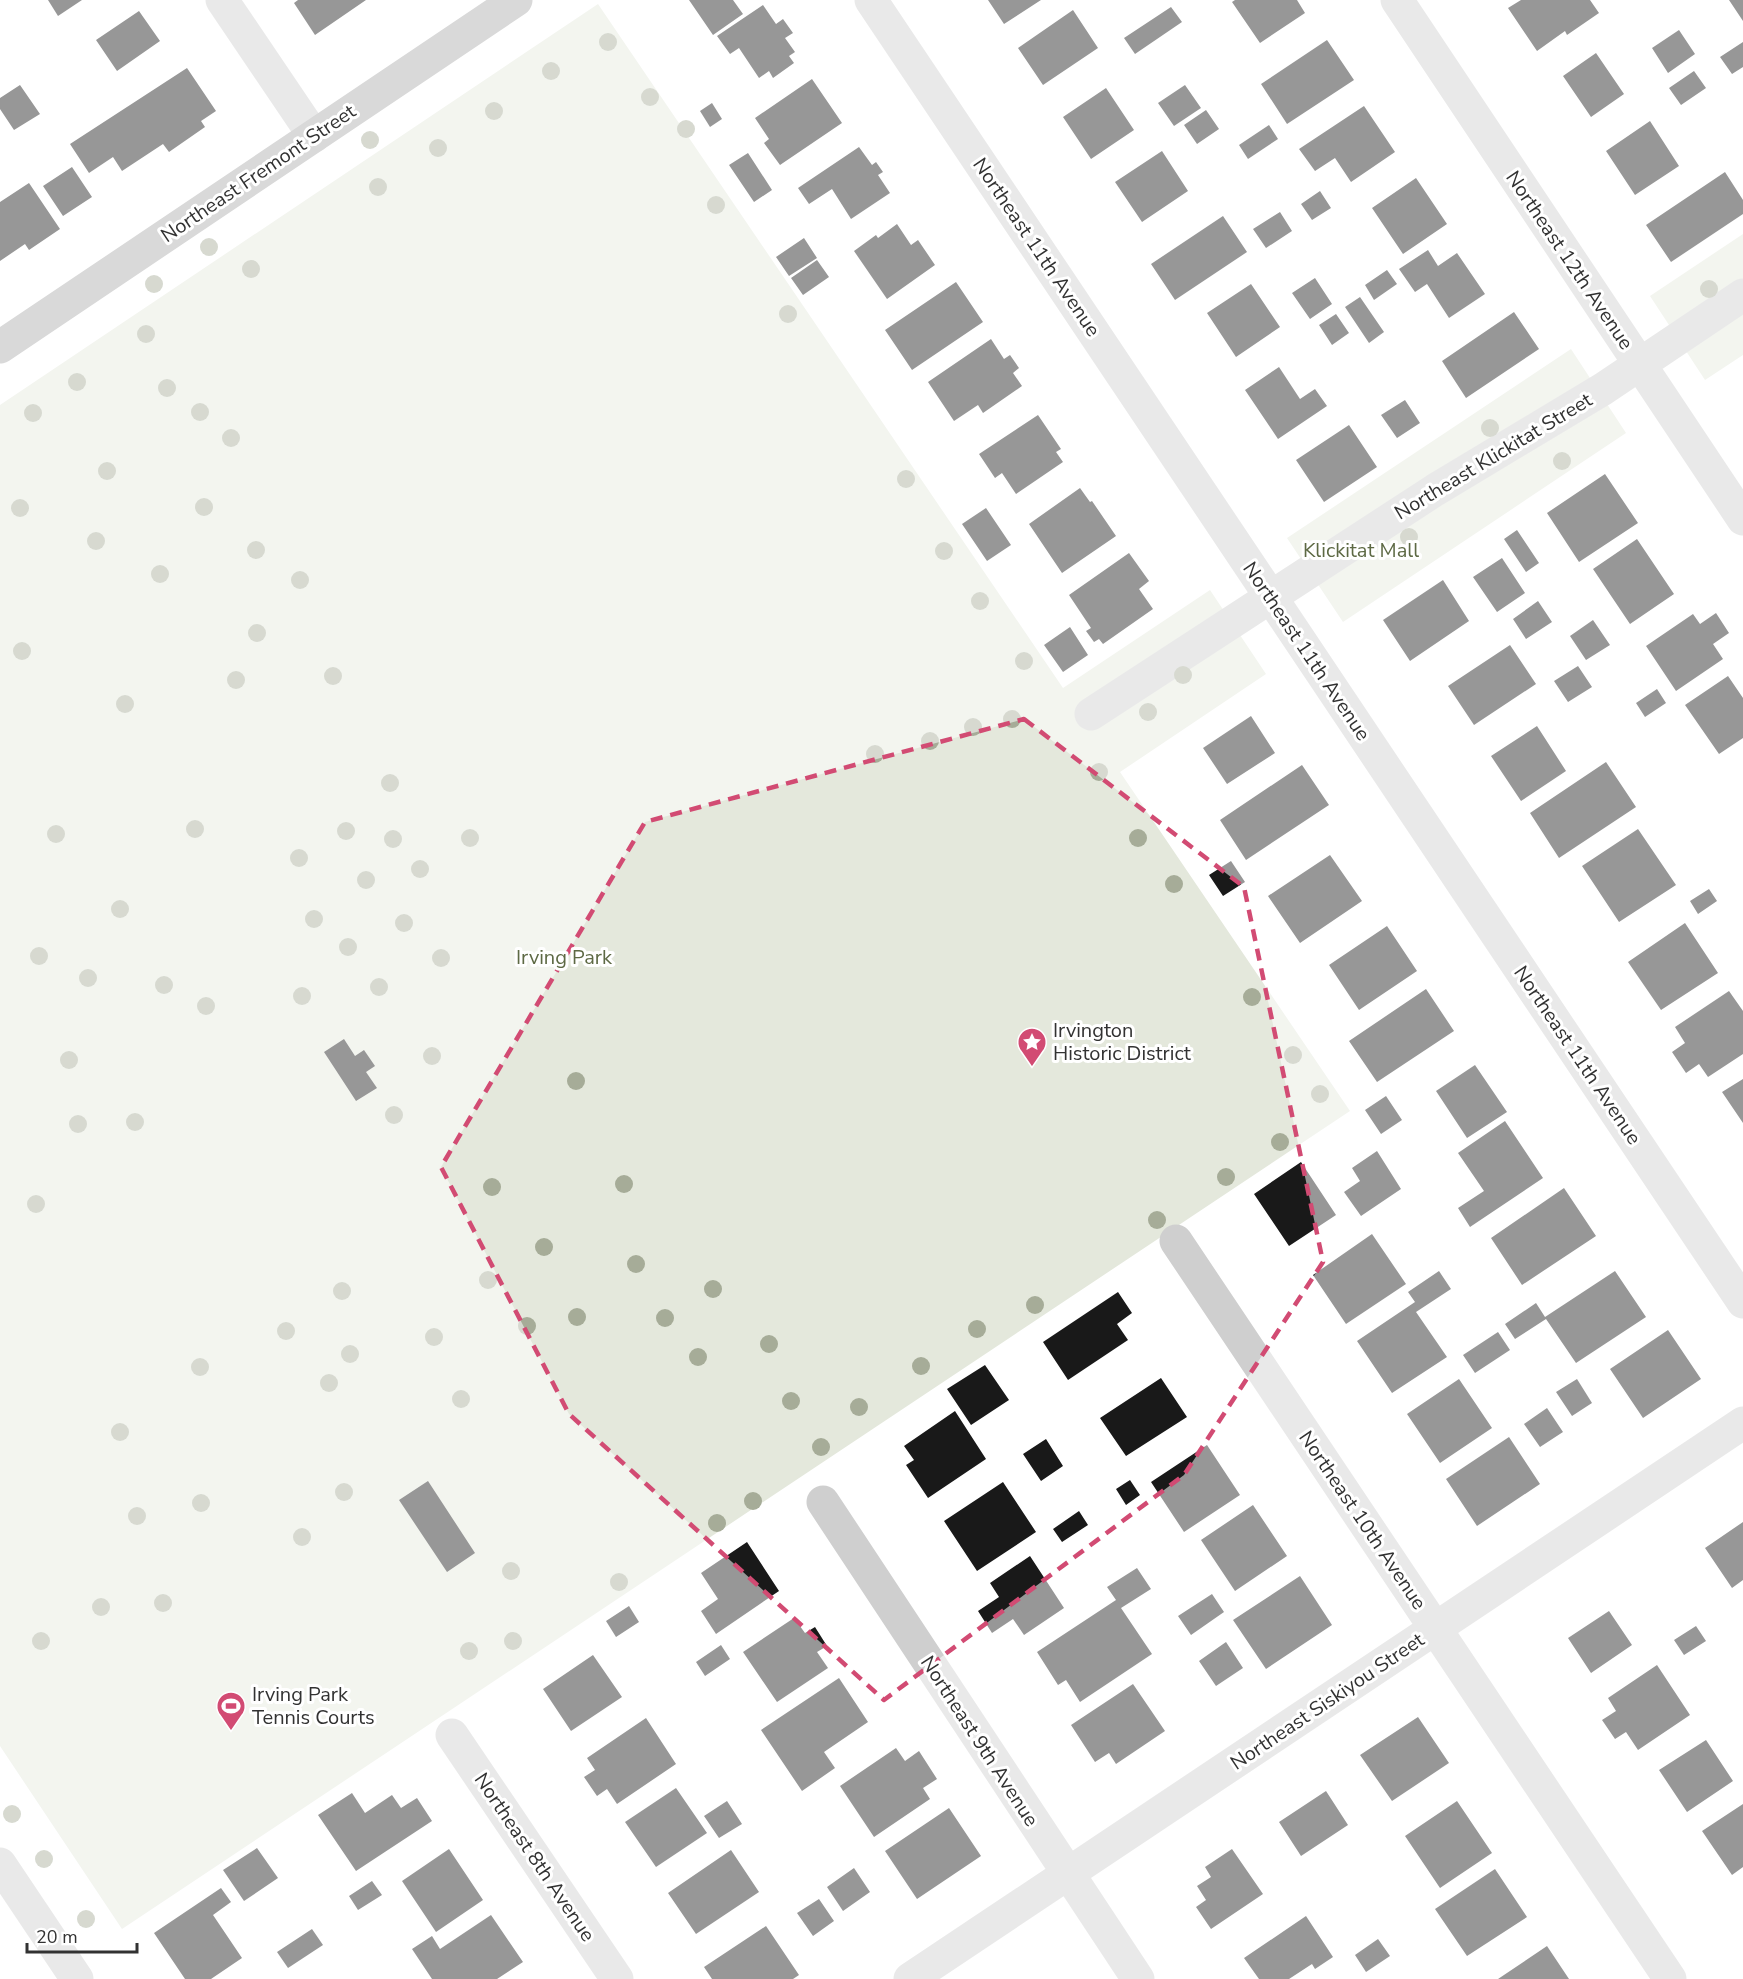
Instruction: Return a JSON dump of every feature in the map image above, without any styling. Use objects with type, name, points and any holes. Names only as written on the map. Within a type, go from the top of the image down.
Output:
[{"type":"main road","name":"Northeast Fremont Street","points":[[0,347],[516,0]]},
{"type":"street","points":[[222,0],[314,136]]},
{"type":"street","name":"Northeast 11th Avenue","points":[[871,0],[1743,1302]]},
{"type":"street","name":"Northeast 12th Avenue","points":[[1397,0],[1743,519]]},
{"type":"street","name":"Northeast Klickitat Street","points":[[1091,714],[1435,490],[1603,389],[1743,295]]},
{"type":"street","name":"Northeast 10th Avenue","points":[[1176,1241],[1670,1979]]},
{"type":"street","name":"Northeast Siskiyou Street","points":[[910,1979],[1743,1423]]},
{"type":"street","name":"Northeast 9th Avenue","points":[[823,1502],[1138,1979]]},
{"type":"street","name":"Northeast 8th Avenue","points":[[452,1735],[617,1979]]},
{"type":"street","points":[[0,1864],[77,1979]]},
{"type":"highlighted area","points":[[1024,719],[1244,887],[1323,1262],[1184,1475],[884,1700],[569,1414],[441,1167],[645,822]]},
{"type":"green space","name":"Irving Park","points":[[598,4],[1063,688],[1210,590],[1266,674],[1120,772],[1350,1111],[122,1929],[0,1746],[0,405]]},
{"type":"green space","points":[[1743,234],[1743,355],[1705,380],[1650,296]]},
{"type":"green space","name":"Klickitat Mall","points":[[1571,349],[1626,433],[1343,622],[1287,538]]},
{"type":"building","points":[[48,0],[82,0],[58,16]]},
{"type":"building","points":[[298,0],[366,0],[315,35],[294,3]]},
{"type":"building","points":[[689,0],[733,0],[743,14],[713,35]]},
{"type":"building","points":[[988,0],[1041,0],[1004,24]]},
{"type":"building","points":[[1235,0],[1297,0],[1305,13],[1260,43],[1232,2]]},
{"type":"building","points":[[1521,0],[1590,0],[1599,13],[1567,35],[1565,31],[1537,51],[1508,8]]},
{"type":"building","points":[[1729,0],[1743,0],[1743,21]]},
{"type":"building","points":[[763,5],[776,24],[783,19],[793,33],[785,38],[795,52],[789,56],[794,63],[773,78],[769,71],[759,78],[739,48],[730,54],[717,36]]},
{"type":"building","points":[[1171,7],[1182,22],[1135,54],[1124,38]]},
{"type":"building","points":[[1073,10],[1098,48],[1043,85],[1018,48]]},
{"type":"building","points":[[139,11],[160,41],[117,71],[96,40]]},
{"type":"building","points":[[1679,30],[1695,54],[1668,73],[1652,48]]},
{"type":"building","points":[[1327,40],[1354,80],[1287,124],[1261,84]]},
{"type":"building","points":[[1743,42],[1743,67],[1732,74],[1720,57]]},
{"type":"building","points":[[1596,53],[1624,94],[1591,117],[1563,76]]},
{"type":"building","points":[[187,68],[216,111],[201,121],[205,127],[169,152],[163,144],[122,171],[113,157],[89,173],[70,144]]},
{"type":"building","points":[[1694,71],[1706,88],[1681,105],[1669,88]]},
{"type":"building","points":[[812,79],[842,123],[780,165],[764,143],[769,139],[755,118]]},
{"type":"building","points":[[20,85],[40,114],[14,130],[0,109],[0,98]]},
{"type":"building","points":[[1185,85],[1201,108],[1174,126],[1158,103]]},
{"type":"building","points":[[1106,88],[1134,130],[1091,159],[1063,117]]},
{"type":"building","points":[[712,103],[722,119],[710,127],[700,111]]},
{"type":"building","points":[[1364,106],[1395,152],[1351,182],[1335,158],[1315,171],[1299,149]]},
{"type":"building","points":[[1206,110],[1219,129],[1197,144],[1184,125]]},
{"type":"building","points":[[1650,121],[1679,166],[1635,195],[1606,151]]},
{"type":"building","points":[[1269,125],[1278,139],[1248,159],[1239,145]]},
{"type":"building","points":[[859,147],[872,165],[876,162],[883,172],[878,175],[890,193],[851,219],[832,189],[809,204],[798,188]]},
{"type":"building","points":[[1162,151],[1188,191],[1142,222],[1115,182]]},
{"type":"building","points":[[748,153],[772,190],[754,202],[729,165]]},
{"type":"building","points":[[72,167],[92,197],[63,216],[43,186]]},
{"type":"building","points":[[1725,172],[1743,200],[1743,214],[1671,262],[1646,225]]},
{"type":"building","points":[[1416,178],[1447,224],[1403,254],[1372,208]]},
{"type":"building","points":[[29,183],[60,229],[29,250],[25,244],[0,261],[0,202]]},
{"type":"building","points":[[1320,191],[1331,208],[1312,220],[1301,204]]},
{"type":"building","points":[[1280,212],[1292,231],[1266,248],[1253,229]]},
{"type":"building","points":[[1223,216],[1247,252],[1175,300],[1151,264]]},
{"type":"building","points":[[897,224],[911,245],[918,240],[935,265],[887,299],[854,251],[876,235],[878,238]]},
{"type":"building","points":[[804,238],[817,258],[789,276],[776,257]]},
{"type":"building","points":[[1428,250],[1438,266],[1457,253],[1485,294],[1449,318],[1427,284],[1415,292],[1399,269]]},
{"type":"building","points":[[817,260],[829,277],[803,295],[791,278]]},
{"type":"building","points":[[1387,270],[1397,284],[1374,300],[1365,285]]},
{"type":"building","points":[[1315,278],[1332,304],[1310,319],[1292,293]]},
{"type":"building","points":[[956,282],[983,322],[912,370],[885,330]]},
{"type":"building","points":[[1251,284],[1280,327],[1236,357],[1207,313]]},
{"type":"building","points":[[1360,297],[1384,332],[1369,343],[1345,307]]},
{"type":"building","points":[[1514,312],[1539,349],[1466,398],[1442,361]]},
{"type":"building","points":[[1336,314],[1349,333],[1332,345],[1319,325]]},
{"type":"building","points":[[991,339],[1004,359],[1010,355],[1019,368],[1013,373],[1022,386],[983,413],[978,405],[954,421],[928,382]]},
{"type":"building","points":[[1279,367],[1300,399],[1315,389],[1327,406],[1278,439],[1245,390]]},
{"type":"building","points":[[1405,400],[1420,423],[1397,438],[1381,415]]},
{"type":"building","points":[[1038,415],[1061,449],[1056,452],[1063,462],[1016,494],[1002,473],[995,478],[979,454]]},
{"type":"building","points":[[1349,425],[1377,467],[1324,502],[1296,460]]},
{"type":"building","points":[[1605,474],[1638,523],[1579,562],[1547,513]]},
{"type":"building","points":[[1080,488],[1116,536],[1062,573],[1029,524]]},
{"type":"building","points":[[986,508],[1011,545],[987,561],[962,524]]},
{"type":"building","points":[[1517,530],[1539,563],[1526,572],[1504,539]]},
{"type":"building","points":[[1637,539],[1674,594],[1630,624],[1593,569]]},
{"type":"building","points":[[1129,553],[1149,581],[1139,589],[1153,609],[1103,644],[1099,639],[1094,642],[1086,631],[1091,628],[1069,595]]},
{"type":"building","points":[[1502,558],[1525,593],[1497,612],[1473,577]]},
{"type":"building","points":[[1443,580],[1469,621],[1410,661],[1383,620]]},
{"type":"building","points":[[1538,601],[1552,622],[1526,639],[1513,619]]},
{"type":"building","points":[[1716,613],[1729,633],[1713,644],[1723,659],[1676,691],[1646,646],[1693,614],[1700,624]]},
{"type":"building","points":[[1593,620],[1610,645],[1586,660],[1570,636]]},
{"type":"building","points":[[1070,627],[1088,655],[1063,672],[1044,645]]},
{"type":"building","points":[[1510,645],[1536,684],[1474,725],[1448,686]]},
{"type":"building","points":[[1578,666],[1592,687],[1568,702],[1554,681]]},
{"type":"building","points":[[1728,676],[1743,698],[1743,738],[1719,754],[1685,705]]},
{"type":"building","points":[[1657,689],[1666,703],[1645,717],[1636,703]]},
{"type":"building","points":[[1251,716],[1275,753],[1227,784],[1203,748]]},
{"type":"building","points":[[1537,726],[1566,771],[1521,801],[1491,756]]},
{"type":"building","points":[[1606,762],[1636,807],[1559,858],[1530,813]]},
{"type":"building","points":[[1302,765],[1329,805],[1246,860],[1220,820]]},
{"type":"building","points":[[1638,829],[1676,885],[1619,922],[1582,866]]},
{"type":"building","points":[[1330,855],[1362,901],[1300,943],[1268,896]]},
{"type":"building","points":[[1231,861],[1245,882],[1223,896],[1209,875]]},
{"type":"building","points":[[1709,889],[1717,901],[1698,914],[1690,901]]},
{"type":"building","points":[[1685,923],[1718,973],[1661,1010],[1628,962]]},
{"type":"building","points":[[1387,926],[1417,971],[1359,1010],[1329,965]]},
{"type":"building","points":[[1426,989],[1454,1031],[1377,1082],[1349,1041]]},
{"type":"building","points":[[1729,991],[1743,1011],[1743,1054],[1708,1077],[1699,1064],[1686,1073],[1672,1052],[1685,1043],[1675,1027]]},
{"type":"building","points":[[344,1039],[355,1056],[364,1050],[375,1066],[366,1072],[377,1088],[356,1101],[324,1052]]},
{"type":"building","points":[[1475,1065],[1507,1112],[1467,1138],[1436,1091]]},
{"type":"building","points":[[1743,1079],[1743,1123],[1722,1092]]},
{"type":"building","points":[[1386,1096],[1402,1120],[1381,1134],[1365,1110]]},
{"type":"building","points":[[1505,1121],[1543,1178],[1470,1227],[1458,1208],[1484,1191],[1458,1153]]},
{"type":"building","points":[[1377,1151],[1401,1189],[1361,1216],[1344,1192],[1360,1181],[1352,1168]]},
{"type":"building","points":[[1301,1162],[1336,1215],[1289,1246],[1254,1194]]},
{"type":"building","points":[[1564,1188],[1596,1236],[1522,1285],[1491,1238]]},
{"type":"building","points":[[1372,1234],[1406,1284],[1346,1324],[1313,1275]]},
{"type":"building","points":[[1439,1271],[1451,1289],[1416,1312],[1447,1357],[1392,1393],[1357,1341],[1415,1302],[1408,1292]]},
{"type":"building","points":[[1615,1271],[1646,1317],[1576,1363],[1546,1319],[1515,1339],[1505,1324],[1536,1303],[1545,1317]]},
{"type":"building","points":[[1118,1292],[1132,1313],[1117,1324],[1128,1340],[1068,1380],[1043,1342]]},
{"type":"building","points":[[1668,1330],[1701,1379],[1643,1418],[1610,1369]]},
{"type":"building","points":[[1498,1332],[1510,1350],[1475,1373],[1463,1355]]},
{"type":"building","points":[[985,1365],[1009,1400],[971,1425],[947,1389]]},
{"type":"building","points":[[1161,1378],[1187,1417],[1126,1456],[1100,1418]]},
{"type":"building","points":[[1459,1379],[1492,1428],[1440,1463],[1407,1414]]},
{"type":"building","points":[[1577,1379],[1592,1403],[1572,1416],[1556,1392]]},
{"type":"building","points":[[1547,1408],[1563,1432],[1540,1447],[1524,1424]]},
{"type":"building","points":[[955,1411],[986,1459],[928,1498],[906,1465],[914,1460],[904,1446]]},
{"type":"building","points":[[1509,1437],[1540,1484],[1477,1526],[1446,1479]]},
{"type":"building","points":[[1046,1439],[1063,1466],[1041,1481],[1023,1454]]},
{"type":"building","points":[[1207,1445],[1240,1495],[1184,1532],[1151,1482]]},
{"type":"building","points":[[1130,1480],[1140,1495],[1126,1505],[1116,1489]]},
{"type":"building","points":[[428,1481],[475,1553],[447,1572],[399,1500]]},
{"type":"building","points":[[1003,1482],[1036,1532],[977,1571],[944,1521]]},
{"type":"building","points":[[1253,1505],[1287,1556],[1235,1591],[1201,1540]]},
{"type":"building","points":[[1079,1511],[1088,1525],[1062,1542],[1053,1529]]},
{"type":"building","points":[[1743,1522],[1743,1580],[1732,1588],[1705,1548]]},
{"type":"building","points":[[747,1542],[779,1591],[716,1634],[701,1611],[718,1599],[701,1573]]},
{"type":"building","points":[[1030,1556],[1064,1608],[1024,1635],[1013,1619],[992,1633],[978,1611],[999,1597],[990,1583]]},
{"type":"building","points":[[1137,1568],[1151,1589],[1121,1608],[1152,1654],[1080,1702],[1066,1680],[1058,1685],[1037,1652],[1116,1600],[1107,1587]]},
{"type":"building","points":[[1300,1576],[1332,1625],[1266,1669],[1233,1620]]},
{"type":"building","points":[[1212,1594],[1224,1612],[1191,1635],[1178,1616]]},
{"type":"building","points":[[629,1606],[639,1622],[616,1637],[606,1621]]},
{"type":"building","points":[[1609,1611],[1632,1645],[1591,1673],[1568,1638]]},
{"type":"building","points":[[794,1618],[805,1633],[815,1627],[827,1646],[817,1652],[828,1668],[777,1702],[743,1652]]},
{"type":"building","points":[[1696,1626],[1706,1641],[1684,1655],[1674,1640]]},
{"type":"building","points":[[1226,1642],[1243,1668],[1216,1686],[1199,1661]]},
{"type":"building","points":[[721,1645],[730,1659],[705,1676],[696,1662]]},
{"type":"building","points":[[593,1655],[622,1697],[571,1731],[543,1689]]},
{"type":"building","points":[[1657,1665],[1690,1715],[1638,1750],[1626,1732],[1615,1739],[1602,1720],[1616,1711],[1608,1698]]},
{"type":"building","points":[[839,1678],[868,1722],[824,1752],[835,1768],[802,1791],[761,1730]]},
{"type":"building","points":[[1133,1684],[1165,1731],[1116,1764],[1109,1753],[1095,1762],[1071,1725]]},
{"type":"building","points":[[1418,1717],[1449,1763],[1392,1801],[1360,1755]]},
{"type":"building","points":[[646,1718],[676,1764],[617,1804],[607,1789],[597,1796],[584,1777],[595,1770],[587,1758]]},
{"type":"building","points":[[1706,1740],[1733,1781],[1687,1812],[1659,1770]]},
{"type":"building","points":[[896,1748],[905,1761],[919,1751],[937,1779],[923,1788],[930,1799],[874,1837],[840,1786]]},
{"type":"building","points":[[676,1788],[707,1833],[656,1867],[625,1822]]},
{"type":"building","points":[[1326,1791],[1348,1825],[1301,1856],[1279,1822]]},
{"type":"building","points":[[352,1793],[365,1813],[392,1795],[401,1808],[417,1798],[432,1821],[356,1871],[318,1815]]},
{"type":"building","points":[[727,1801],[742,1824],[719,1838],[704,1816]]},
{"type":"building","points":[[1457,1801],[1492,1853],[1440,1888],[1405,1836]]},
{"type":"building","points":[[1743,1804],[1743,1867],[1732,1875],[1702,1831]]},
{"type":"building","points":[[949,1808],[981,1856],[917,1899],[885,1851]]},
{"type":"building","points":[[257,1848],[278,1878],[244,1901],[223,1870]]},
{"type":"building","points":[[449,1849],[483,1900],[436,1932],[402,1881]]},
{"type":"building","points":[[1232,1849],[1263,1894],[1211,1929],[1196,1907],[1206,1900],[1197,1886],[1211,1877],[1205,1867]]},
{"type":"building","points":[[731,1850],[759,1892],[696,1934],[668,1893]]},
{"type":"building","points":[[854,1868],[870,1892],[843,1911],[827,1887]]},
{"type":"building","points":[[1495,1869],[1527,1917],[1467,1956],[1435,1909]]},
{"type":"building","points":[[372,1881],[382,1895],[358,1910],[349,1896]]},
{"type":"building","points":[[221,1888],[231,1902],[213,1915],[242,1958],[211,1979],[185,1979],[154,1933]]},
{"type":"building","points":[[819,1899],[834,1921],[813,1936],[797,1913]]},
{"type":"building","points":[[491,1915],[523,1962],[497,1979],[432,1979],[412,1949],[432,1936],[440,1949]]},
{"type":"building","points":[[1306,1916],[1333,1957],[1315,1969],[1312,1964],[1289,1979],[1259,1979],[1244,1958]]},
{"type":"building","points":[[766,1926],[799,1975],[793,1979],[712,1979],[704,1967]]},
{"type":"building","points":[[312,1929],[323,1945],[288,1968],[277,1952]]},
{"type":"building","points":[[1378,1939],[1390,1956],[1366,1972],[1355,1955]]},
{"type":"building","points":[[1547,1946],[1569,1979],[1498,1979]]},
{"type":"place","name":"Irvington Historic District","points":[[1032,1068]]},
{"type":"place","name":"Irving Park Tennis Courts","points":[[231,1732]]}]
